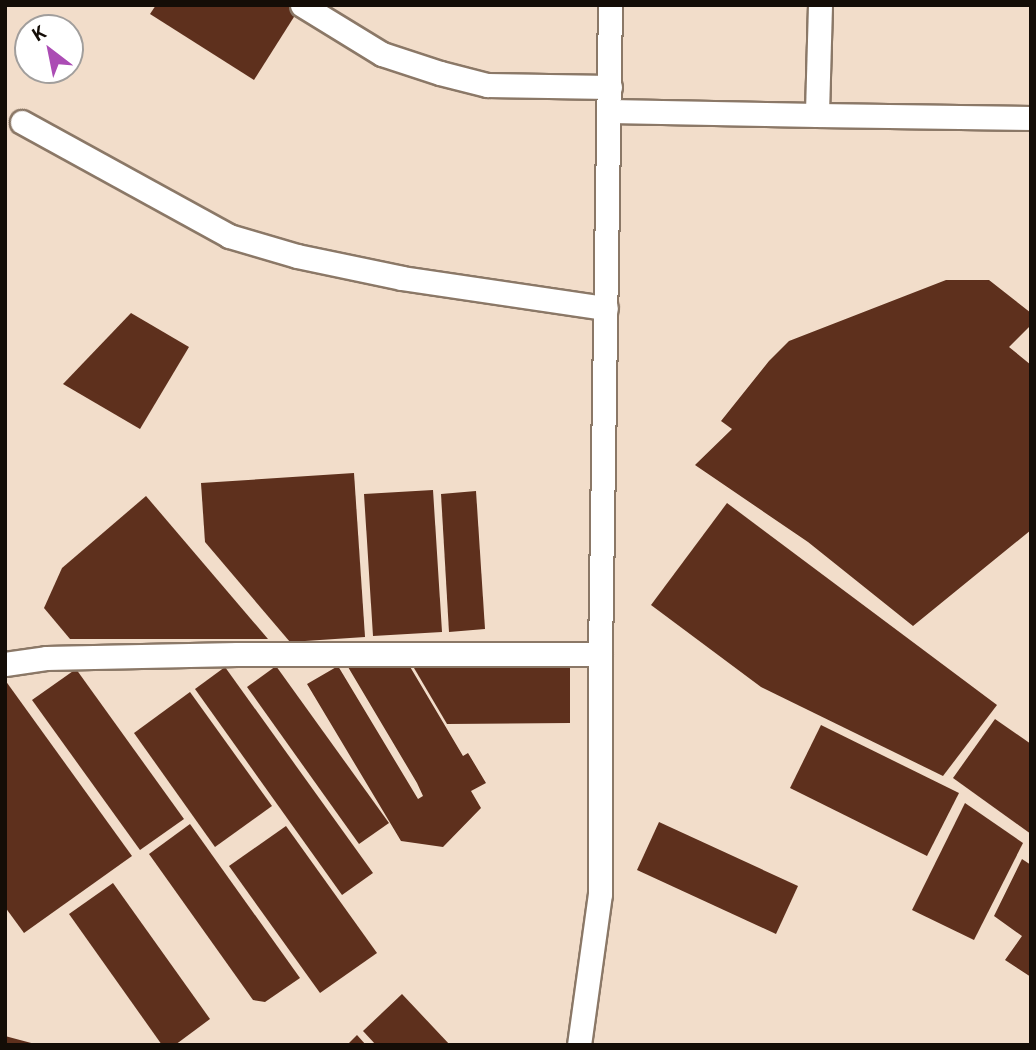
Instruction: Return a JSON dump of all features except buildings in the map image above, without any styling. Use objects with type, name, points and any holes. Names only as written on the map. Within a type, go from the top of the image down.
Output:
[{"type":"street","points":[[302,5],[382,54],[440,73],[487,85],[610,87]]},
{"type":"street","points":[[579,1045],[600,894],[600,654],[610,5]]},
{"type":"street","points":[[817,115],[820,5]]},
{"type":"street","points":[[610,111],[1031,118]]},
{"type":"street","points":[[22,122],[229,236],[297,256],[402,278],[606,309]]},
{"type":"street","points":[[5,664],[46,658],[223,654],[600,654]]}]
